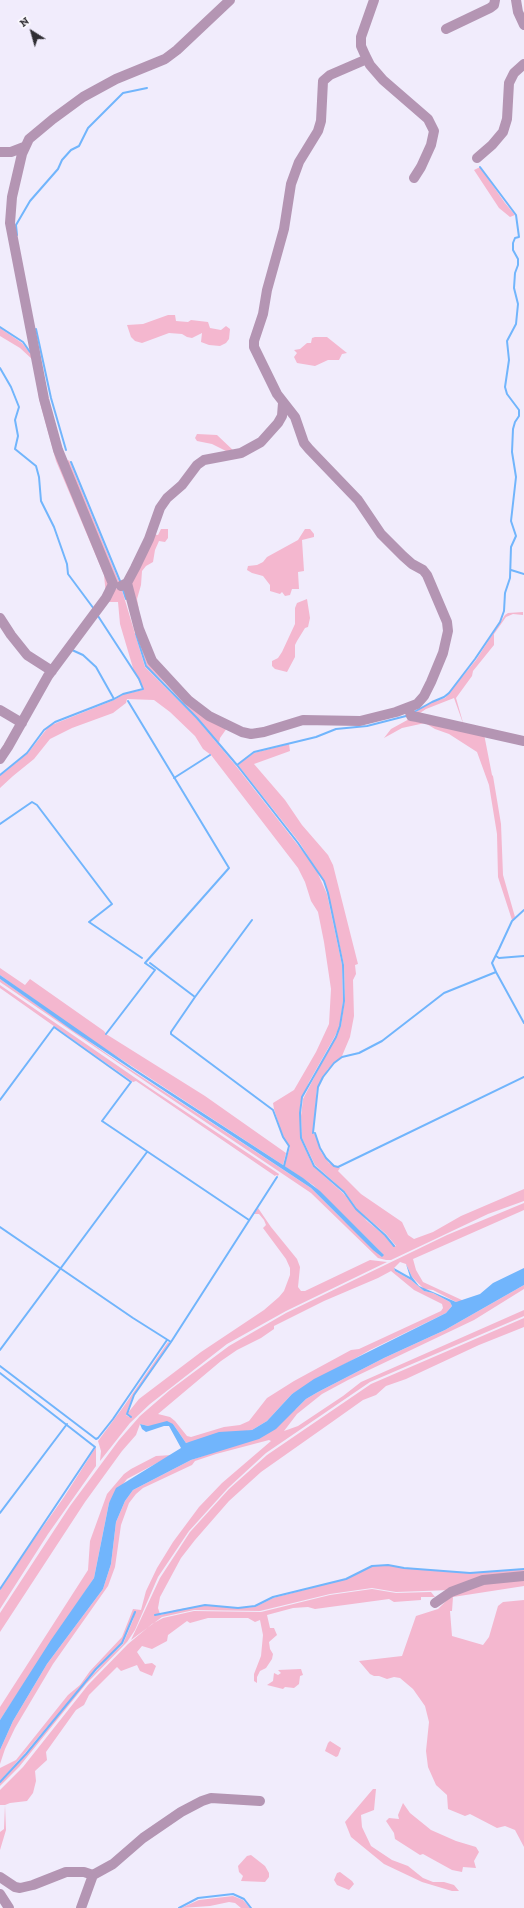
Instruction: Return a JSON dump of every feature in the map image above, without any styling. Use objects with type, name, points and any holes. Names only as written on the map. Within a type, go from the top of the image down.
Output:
[{"type":"street","points":[[0,758],[52,671],[112,589],[113,584],[51,429],[20,282],[12,234],[10,206],[24,147],[29,139],[83,97],[116,79],[165,58],[177,50],[230,0]]},
{"type":"street","points":[[374,0],[361,37],[361,46],[367,59],[383,80],[428,119],[434,131],[426,156],[414,178]]},
{"type":"street","points":[[446,29],[490,8],[494,4],[495,0]]},
{"type":"street","points":[[516,0],[518,12],[524,25]]},
{"type":"street","points":[[284,403],[282,416],[278,423],[261,442],[242,453],[204,460],[198,465],[182,485],[167,498],[160,508],[149,539],[127,583],[139,629],[152,661],[188,700],[210,716],[231,727],[251,734],[303,720],[360,721],[409,708],[417,704],[424,696],[443,653],[448,630],[444,614],[423,570],[412,564],[381,534],[358,500],[304,443],[295,417],[284,403],[256,353],[254,341],[263,314],[267,290],[284,229],[290,189],[299,162],[318,131],[323,81],[330,75],[367,59]]},
{"type":"street","points":[[477,158],[489,148],[503,132],[507,119],[509,83],[514,73],[524,64]]},
{"type":"street","points":[[0,152],[11,152],[24,147]]},
{"type":"street","points":[[112,589],[127,583]]},
{"type":"street","points":[[0,618],[10,635],[27,654],[52,671]]},
{"type":"street","points":[[409,708],[411,716],[524,742]]},
{"type":"street","points":[[0,710],[22,723]]},
{"type":"street","points":[[435,1603],[451,1592],[483,1580],[524,1576]]},
{"type":"street","points":[[81,1908],[93,1875],[113,1864],[143,1838],[181,1812],[211,1798],[260,1801]]},
{"type":"street","points":[[0,1877],[15,1887],[20,1888],[66,1872],[84,1872],[93,1875]]},
{"type":"street","points":[[0,1894],[9,1908]]},
{"type":"shaded area","points":[[480,167],[515,215],[510,217],[499,208],[474,170]]},
{"type":"shaded area","points":[[168,315],[175,315],[176,321],[188,322],[191,320],[208,322],[210,328],[221,330],[226,326],[230,329],[229,339],[226,343],[220,346],[209,345],[201,342],[202,333],[192,338],[182,334],[169,333],[142,343],[135,341],[131,337],[127,325],[143,324]]},
{"type":"shaded area","points":[[0,328],[22,343],[33,356],[42,399],[109,579],[106,595],[104,575],[56,461],[39,399],[33,360],[20,348],[0,336]]},
{"type":"shaded area","points":[[327,337],[347,353],[342,354],[339,360],[328,360],[315,366],[297,363],[294,357],[297,353],[294,350],[300,349],[307,343],[311,343],[312,338]]},
{"type":"shaded area","points":[[197,434],[217,435],[235,452],[230,453],[212,444],[197,441],[195,438]]},
{"type":"shaded area","points":[[69,460],[120,584],[118,584],[67,461]]},
{"type":"shaded area","points":[[161,529],[168,529],[168,538],[165,542],[159,541],[155,550],[153,562],[146,566],[142,571],[141,585],[137,599],[139,610],[128,583],[152,534],[158,535]]},
{"type":"shaded area","points":[[305,529],[310,529],[314,534],[314,537],[302,540],[304,571],[298,572],[299,589],[292,589],[290,595],[285,596],[282,592],[280,594],[270,591],[270,585],[263,576],[247,570],[248,566],[257,565],[263,562],[267,557],[298,540]]},
{"type":"shaded area","points":[[121,587],[145,667],[196,718],[236,766],[315,867],[327,894],[342,965],[343,1001],[340,1026],[309,1082],[300,1104],[300,1138],[313,1166],[343,1193],[367,1221],[384,1235],[393,1246],[396,1246],[386,1234],[357,1209],[345,1192],[315,1165],[302,1138],[301,1116],[303,1099],[341,1026],[345,999],[344,965],[324,881],[299,842],[238,765],[254,753],[289,744],[290,751],[254,764],[285,800],[302,825],[328,855],[333,865],[358,964],[355,965],[356,974],[353,980],[354,1016],[350,1037],[342,1056],[328,1069],[317,1088],[313,1134],[315,1134],[321,1152],[329,1163],[340,1168],[338,1171],[361,1194],[402,1222],[408,1235],[414,1239],[433,1232],[461,1216],[524,1189],[524,1201],[488,1214],[391,1260],[378,1258],[311,1193],[0,982],[0,979],[110,1056],[311,1188],[342,1219],[384,1255],[313,1185],[284,1166],[290,1147],[283,1137],[273,1103],[294,1090],[316,1052],[329,1024],[331,989],[324,942],[318,912],[311,901],[305,882],[298,868],[211,755],[203,749],[195,736],[170,712],[154,700],[127,699],[126,703],[113,713],[72,728],[50,739],[34,759],[0,788],[0,776],[28,753],[49,726],[114,700],[124,694],[143,690],[133,668],[120,624],[118,602],[109,602],[114,590]]},
{"type":"shaded area","points":[[307,599],[310,618],[308,627],[305,628],[295,645],[295,657],[287,672],[275,669],[272,666],[272,661],[278,658],[282,652],[295,624],[295,608],[297,603]]},
{"type":"shaded area","points":[[523,612],[523,615],[513,614],[506,617],[494,634],[494,645],[473,671],[472,676],[456,698],[464,726],[454,698],[426,709],[417,715],[414,713],[432,702],[445,698],[476,660],[505,615],[508,613]]},
{"type":"shaded area","points":[[137,635],[149,659],[227,728],[220,738],[219,743],[165,683],[147,667]]},
{"type":"shaded area","points":[[411,718],[484,734],[501,824],[503,875],[515,917],[512,920],[498,877],[497,834],[489,785],[477,752],[449,734],[435,729],[425,723],[402,728],[384,738],[391,729]]},
{"type":"shaded area","points":[[0,968],[25,985],[30,979],[104,1031],[106,1034],[205,1096],[286,1153],[283,1165],[81,1033],[0,975]]},
{"type":"shaded area","points":[[0,985],[279,1174],[278,1176],[275,1176],[136,1081],[133,1082],[0,988]]},
{"type":"shaded area","points":[[524,1203],[524,1210],[413,1259],[416,1270],[423,1282],[464,1301],[456,1302],[433,1290],[424,1289],[412,1277],[406,1264],[400,1262],[394,1268],[395,1271],[411,1280],[424,1291],[433,1293],[450,1302],[452,1306],[446,1313],[370,1350],[292,1394],[267,1421],[252,1430],[186,1443],[173,1424],[148,1426],[140,1424],[136,1435],[122,1451],[85,1502],[0,1632],[0,1613],[70,1506],[119,1440],[140,1416],[170,1390],[229,1346],[286,1313],[447,1235]],"holes":[[[391,1271],[414,1290],[442,1304],[443,1308],[441,1311],[359,1349],[351,1350],[294,1381],[267,1398],[249,1421],[240,1425],[224,1427],[191,1437],[187,1436],[170,1417],[158,1414],[221,1361],[237,1350],[261,1338],[274,1329],[274,1326],[324,1301]]]},
{"type":"shaded area","points":[[258,1208],[271,1227],[297,1259],[300,1267],[298,1287],[301,1291],[305,1291],[370,1260],[387,1262],[286,1311],[227,1344],[150,1404],[130,1423],[100,1461],[101,1451],[98,1441],[168,1342],[170,1343],[133,1396],[126,1415],[129,1417],[131,1416],[127,1414],[139,1399],[201,1352],[264,1310],[284,1291],[290,1275],[290,1268],[286,1259],[263,1228],[266,1225],[264,1220],[259,1214],[254,1214]]},
{"type":"shaded area","points":[[524,1285],[524,1289],[474,1320],[348,1380],[322,1394],[297,1414],[284,1431],[298,1426],[361,1382],[524,1310],[524,1316],[370,1382],[266,1453],[228,1488],[189,1531],[158,1577],[135,1630],[127,1642],[86,1684],[19,1767],[0,1786],[0,1782],[26,1754],[59,1713],[0,1781],[0,1768],[16,1760],[68,1695],[80,1685],[90,1671],[122,1637],[133,1609],[141,1610],[146,1591],[157,1568],[173,1542],[199,1507],[222,1483],[271,1441],[269,1440],[195,1461],[192,1465],[143,1488],[136,1494],[129,1503],[121,1525],[115,1567],[108,1586],[53,1664],[15,1728],[0,1764],[0,1750],[13,1721],[47,1664],[103,1589],[111,1564],[116,1522],[125,1501],[133,1490],[191,1460],[226,1448],[296,1409],[306,1399],[318,1392],[384,1358],[445,1330]],"holes":[[[135,1612],[123,1644],[106,1660],[65,1705],[96,1669],[122,1643]]]},
{"type":"shaded area","points":[[524,1318],[524,1327],[479,1345],[406,1379],[386,1386],[376,1395],[363,1400],[261,1472],[229,1501],[181,1558],[160,1597],[158,1608],[160,1614],[155,1615],[161,1615],[175,1610],[205,1605],[238,1608],[255,1607],[273,1598],[346,1579],[372,1566],[388,1565],[404,1568],[470,1573],[524,1569],[524,1574],[451,1590],[396,1592],[372,1588],[330,1594],[260,1611],[194,1610],[162,1617],[131,1640],[160,1578],[190,1532],[229,1489],[267,1455],[371,1384]]},
{"type":"shaded area","points":[[96,1447],[96,1466],[48,1534],[0,1609],[0,1590],[64,1497]]},
{"type":"shaded area","points":[[172,1455],[127,1479],[109,1503],[94,1578],[0,1720],[0,1707],[88,1570],[90,1541],[107,1494],[124,1474],[131,1469],[156,1456]]},
{"type":"shaded area","points":[[524,1577],[524,1586],[453,1597],[452,1611],[450,1611],[452,1636],[483,1645],[489,1637],[498,1606],[503,1602],[524,1600],[524,1847],[515,1830],[505,1826],[497,1828],[470,1814],[465,1816],[448,1809],[447,1795],[436,1785],[428,1767],[426,1751],[429,1722],[425,1706],[413,1689],[400,1678],[394,1677],[387,1679],[374,1676],[370,1674],[359,1661],[402,1656],[416,1616],[438,1609],[450,1597],[484,1581]]},
{"type":"shaded area","points":[[372,1589],[396,1593],[431,1592],[435,1597],[421,1597],[421,1600],[394,1602],[389,1599],[315,1609],[308,1607],[293,1608],[267,1615],[270,1628],[274,1628],[277,1635],[269,1642],[270,1649],[273,1654],[272,1659],[266,1668],[260,1671],[257,1677],[257,1683],[254,1681],[254,1674],[261,1656],[263,1635],[260,1620],[255,1622],[248,1618],[208,1618],[190,1623],[187,1621],[168,1635],[167,1641],[152,1649],[142,1646],[137,1652],[145,1664],[152,1663],[156,1666],[152,1676],[140,1671],[137,1665],[121,1671],[117,1667],[89,1695],[84,1705],[76,1710],[46,1752],[47,1760],[35,1771],[36,1781],[33,1793],[27,1801],[0,1805],[0,1790],[23,1767],[88,1685],[128,1644],[152,1624],[163,1618],[194,1611],[261,1612],[330,1595]]},
{"type":"shaded area","points":[[301,1669],[303,1675],[300,1676],[299,1684],[294,1688],[285,1687],[283,1689],[267,1685],[273,1681],[274,1673],[278,1675],[281,1673],[278,1670]]},
{"type":"shaded area","points":[[330,1741],[341,1748],[338,1756],[336,1757],[325,1751]]},
{"type":"shaded area","points":[[373,1789],[376,1789],[374,1810],[361,1815],[362,1827],[371,1846],[392,1860],[408,1866],[423,1878],[433,1882],[444,1882],[454,1885],[459,1891],[452,1891],[422,1882],[384,1864],[351,1837],[345,1822]]},
{"type":"shaded area","points":[[403,1803],[410,1813],[431,1830],[456,1841],[476,1847],[479,1852],[474,1861],[476,1868],[463,1867],[462,1872],[452,1870],[423,1854],[420,1855],[395,1839],[394,1833],[386,1821],[389,1818],[399,1819],[398,1815]]},
{"type":"shaded area","points":[[5,1805],[6,1830],[0,1850],[0,1832],[4,1829]]},
{"type":"shaded area","points":[[251,1855],[265,1866],[269,1873],[269,1877],[265,1882],[241,1881],[243,1876],[239,1872],[238,1866],[247,1856]]},
{"type":"shaded area","points":[[340,1872],[354,1884],[349,1890],[337,1885],[334,1880],[337,1873]]},
{"type":"shaded area","points":[[233,1896],[243,1900],[250,1908],[241,1908],[235,1903],[229,1902],[210,1906],[181,1908],[199,1900]]},
{"type":"water","points":[[0,975],[132,1067],[303,1178],[320,1191],[384,1255],[382,1257],[373,1250],[311,1188],[72,1030],[0,979]]},
{"type":"water","points":[[406,1264],[412,1277],[419,1286],[456,1302],[480,1294],[493,1283],[524,1268],[524,1285],[445,1330],[384,1358],[318,1392],[306,1399],[276,1429],[259,1439],[191,1460],[133,1490],[125,1501],[116,1522],[111,1564],[103,1589],[47,1664],[13,1721],[0,1750],[0,1720],[51,1640],[94,1578],[109,1503],[116,1488],[181,1448],[169,1426],[164,1426],[146,1432],[142,1429],[140,1424],[148,1426],[167,1421],[173,1424],[186,1443],[219,1432],[252,1430],[267,1421],[292,1394],[314,1379],[446,1313],[452,1306],[450,1302],[433,1293],[424,1291],[411,1280],[395,1271],[394,1268],[410,1277]]},
{"type":"waterway","points":[[17,235],[16,225],[30,201],[58,169],[62,160],[71,150],[79,146],[88,128],[123,93],[147,88]]},
{"type":"waterway","points":[[414,712],[449,693],[475,659],[500,622],[504,611],[505,593],[510,578],[511,547],[516,536],[511,521],[516,477],[512,452],[513,429],[519,416],[519,410],[507,394],[505,387],[509,360],[507,341],[516,324],[518,304],[514,288],[518,259],[513,250],[513,243],[515,238],[519,237],[516,215],[480,167]]},
{"type":"waterway","points":[[0,327],[23,342],[30,352]]},
{"type":"waterway","points":[[36,329],[51,398],[66,450]]},
{"type":"waterway","points":[[0,368],[11,387],[19,407],[15,420],[18,436],[15,449],[36,466],[39,477],[41,501],[54,527],[67,564],[68,574],[94,609]]},
{"type":"waterway","points":[[71,462],[120,581]]},
{"type":"waterway","points":[[511,570],[524,574]]},
{"type":"waterway","points":[[123,590],[126,599]]},
{"type":"waterway","points":[[0,775],[27,753],[44,730],[55,722],[123,694],[143,689],[139,679],[98,616]]},
{"type":"waterway","points":[[136,634],[146,666],[197,718],[237,765],[298,843],[324,881],[328,893],[343,965],[344,1001],[340,1026],[336,1037],[302,1097],[300,1113],[301,1138],[314,1166],[344,1192],[356,1209],[385,1235],[394,1246]]},
{"type":"waterway","points":[[72,650],[83,655],[96,667],[114,699]]},
{"type":"waterway","points":[[106,1034],[155,970],[145,963],[229,868],[128,701]]},
{"type":"waterway","points":[[237,765],[254,752],[316,737],[336,729],[367,726],[406,716]]},
{"type":"waterway","points":[[174,778],[210,755]]},
{"type":"waterway","points":[[0,824],[32,802],[37,805],[112,904],[89,922],[142,958]]},
{"type":"waterway","points":[[496,972],[492,963],[512,921],[524,910]]},
{"type":"waterway","points":[[195,997],[252,920]]},
{"type":"waterway","points":[[496,956],[499,958],[524,956]]},
{"type":"waterway","points":[[150,963],[195,997],[171,1034],[273,1110],[283,1137],[289,1146],[284,1166]]},
{"type":"waterway","points":[[313,1133],[318,1087],[323,1077],[334,1063],[342,1057],[359,1053],[382,1041],[444,993],[496,972],[524,1023]]},
{"type":"waterway","points":[[0,1100],[54,1027],[131,1082],[102,1121],[249,1220]]},
{"type":"waterway","points":[[315,1133],[320,1148],[326,1158],[334,1166],[338,1167],[524,1077]]},
{"type":"waterway","points":[[0,1350],[147,1152]]},
{"type":"waterway","points":[[131,1417],[127,1414],[134,1395],[171,1342],[277,1177]]},
{"type":"waterway","points":[[0,1227],[133,1318],[171,1342]]},
{"type":"waterway","points":[[0,1366],[96,1439],[113,1419],[167,1340]]},
{"type":"waterway","points":[[0,1373],[95,1447],[0,1589]]},
{"type":"waterway","points":[[0,1513],[67,1424]]},
{"type":"waterway","points":[[155,1615],[205,1605],[238,1608],[255,1606],[273,1597],[346,1579],[372,1566],[388,1565],[404,1568],[470,1573],[524,1569]]},
{"type":"waterway","points":[[0,1782],[26,1754],[96,1669],[122,1643],[135,1612]]},
{"type":"waterway","points":[[179,1908],[198,1898],[233,1894],[244,1899],[251,1908]]}]
